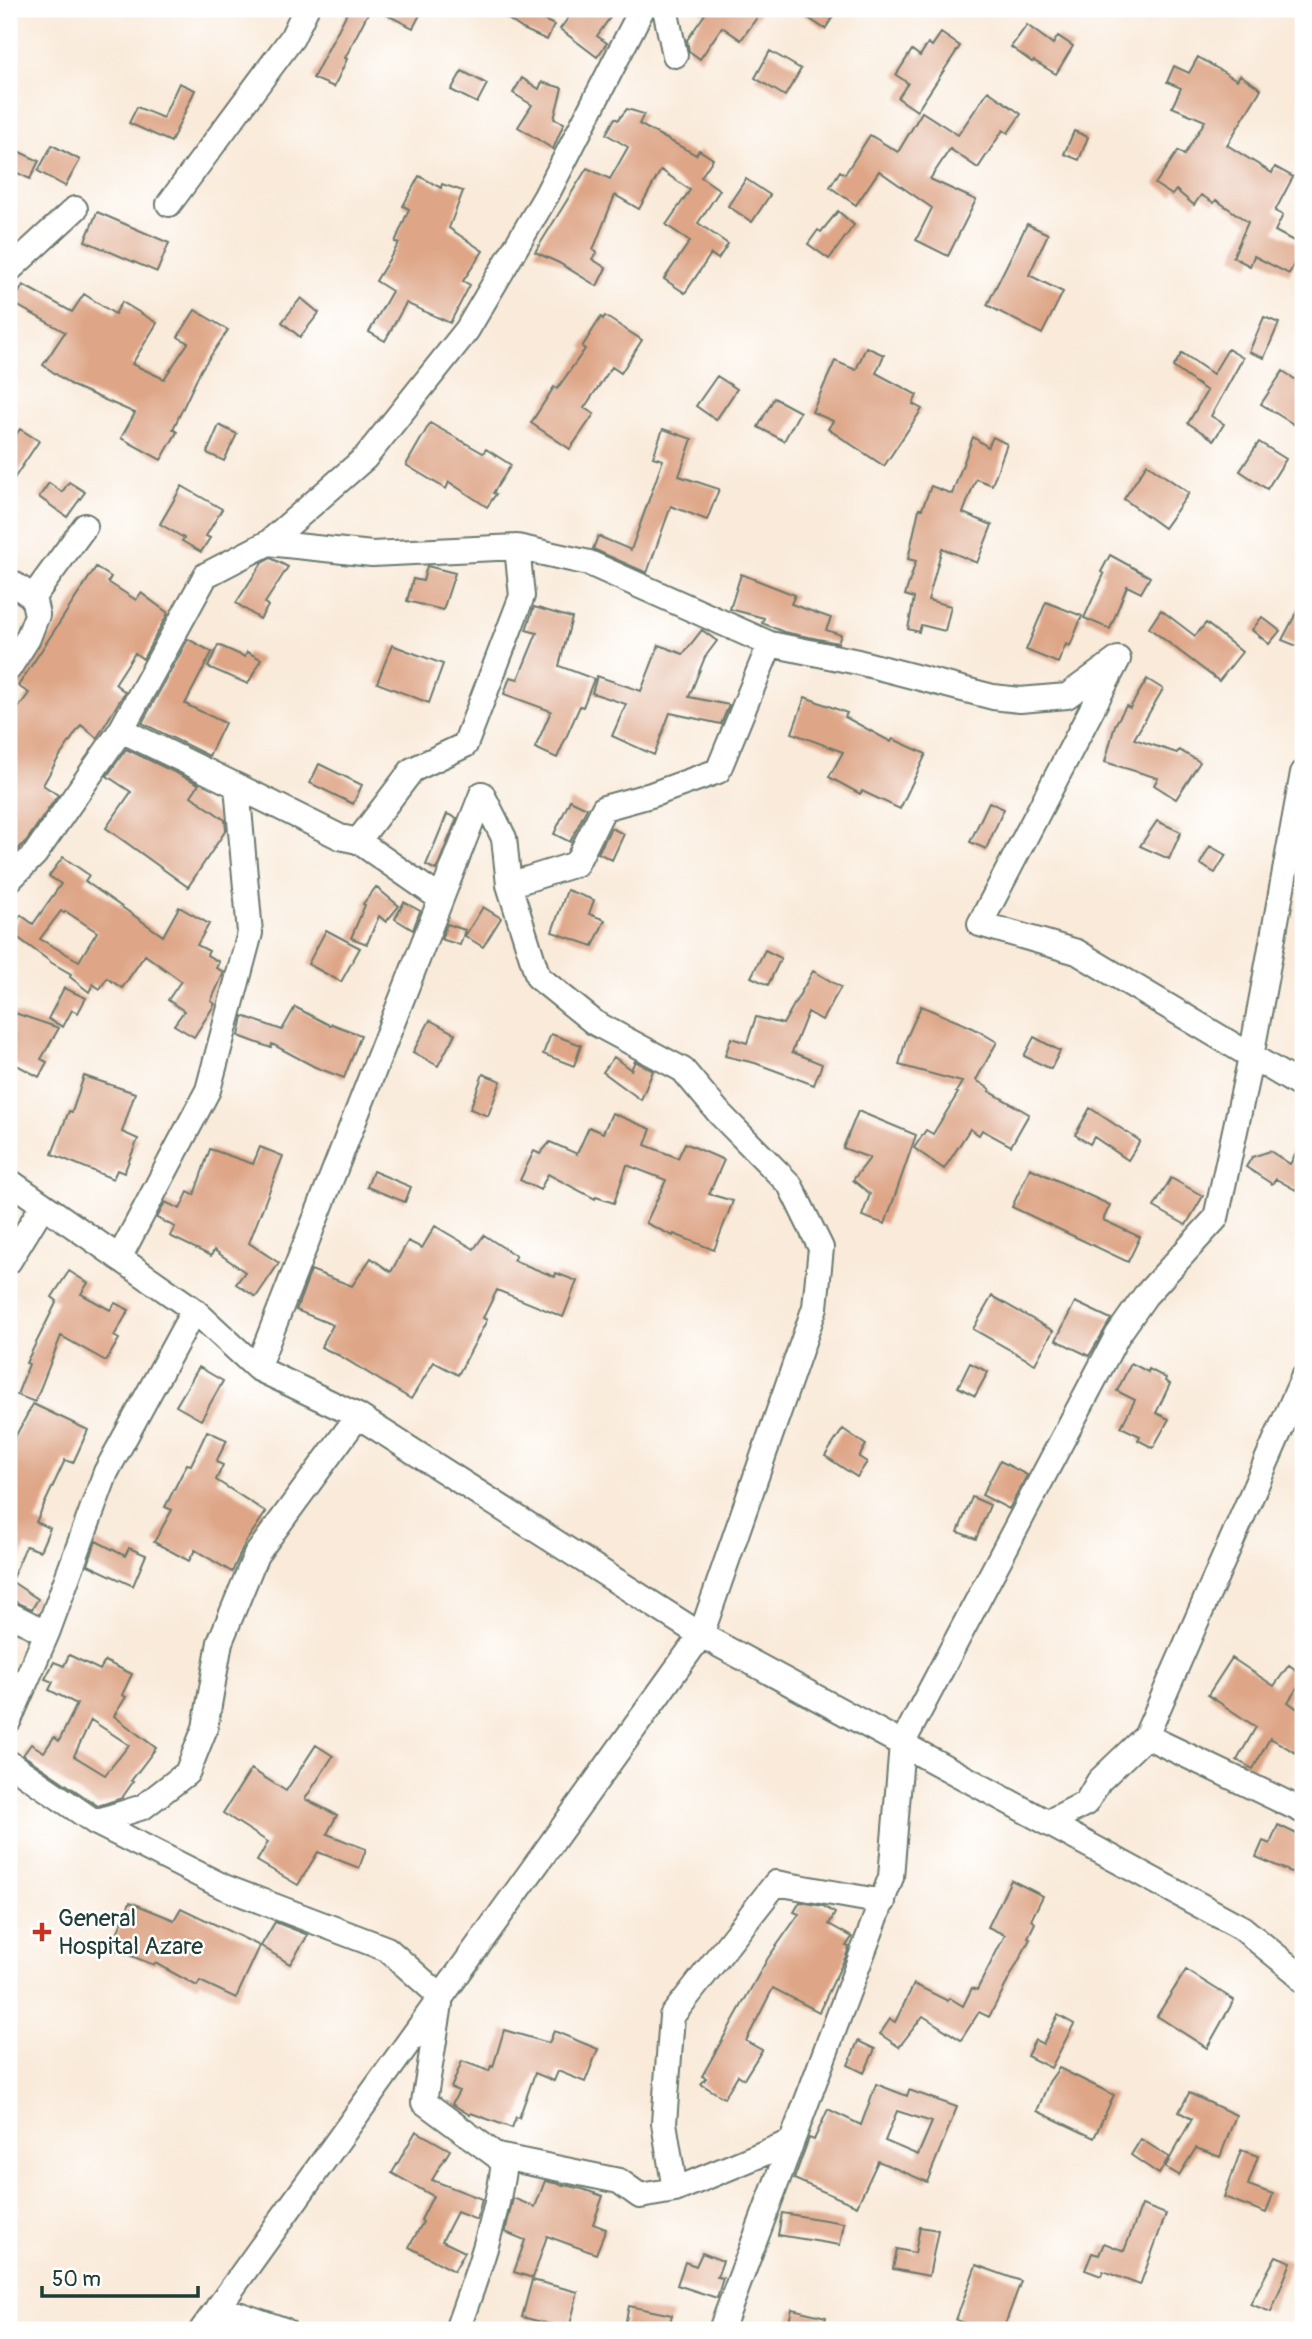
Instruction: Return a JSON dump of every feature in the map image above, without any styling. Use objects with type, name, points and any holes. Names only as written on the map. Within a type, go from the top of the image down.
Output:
[{"type":"street","points":[[169,204],[292,38],[306,9]]},
{"type":"street","points":[[9,880],[35,854],[121,730],[206,575],[268,543],[365,458],[467,330],[546,196],[642,9]]},
{"type":"street","points":[[665,9],[675,55]]},
{"type":"street","points":[[9,270],[75,209]]},
{"type":"street","points":[[33,597],[85,526]]},
{"type":"street","points":[[268,543],[372,554],[517,547],[589,563],[770,644],[858,662],[993,697],[1020,700],[1066,696],[1118,659],[980,924],[1077,952],[1303,1087]]},
{"type":"street","points":[[358,841],[412,770],[465,745],[522,596],[517,547]]},
{"type":"street","points":[[9,581],[33,597],[37,615],[28,638],[9,668]]},
{"type":"street","points":[[509,885],[576,864],[604,808],[651,795],[718,771],[770,644]]},
{"type":"street","points":[[121,730],[341,837],[358,841],[441,899]]},
{"type":"street","points":[[721,2330],[891,1877],[902,1744],[1117,1336],[1145,1296],[1216,1217],[1251,1057],[1303,773]]},
{"type":"street","points":[[119,1258],[208,1090],[250,933],[237,786]]},
{"type":"street","points":[[202,2330],[701,1635],[816,1307],[821,1248],[790,1185],[720,1114],[683,1070],[596,1023],[538,977],[509,885],[505,838],[482,793],[257,1368]]},
{"type":"street","points":[[9,1181],[194,1310],[257,1368],[358,1416],[701,1635],[1242,1928],[1296,1972],[1303,1981]]},
{"type":"street","points":[[9,1261],[43,1205]]},
{"type":"street","points":[[9,1720],[47,1633],[106,1472],[194,1310]]},
{"type":"street","points":[[1046,1823],[1086,1803],[1099,1781],[1146,1735],[1303,1378]]},
{"type":"street","points":[[95,1822],[143,1807],[187,1773],[205,1728],[220,1642],[256,1555],[358,1416]]},
{"type":"street","points":[[9,1614],[47,1633]]},
{"type":"street","points":[[1146,1735],[1303,1811]]},
{"type":"street","points":[[9,1763],[95,1822],[224,1887],[387,1950],[441,1997]]},
{"type":"street","points":[[143,1807],[154,1852]]},
{"type":"street","points":[[675,2190],[664,2123],[672,2016],[776,1883],[883,1902]]},
{"type":"street","points":[[441,1997],[424,2102],[504,2164],[498,2204],[485,2252],[457,2330]]},
{"type":"street","points":[[497,2156],[619,2181],[640,2196],[675,2190],[790,2141]]},
{"type":"street","points":[[218,2307],[284,2330]]},
{"type":"building","points":[[349,9],[370,9],[345,58],[347,59],[334,87],[313,78]]},
{"type":"building","points":[[375,9],[423,9],[413,28]]},
{"type":"building","points":[[493,9],[522,9],[554,25],[547,40],[523,29]]},
{"type":"building","points":[[575,9],[616,9],[597,36],[607,43],[597,57],[560,29]]},
{"type":"building","points":[[697,9],[763,9],[741,40],[722,27],[700,59],[689,51],[687,40],[705,14]]},
{"type":"building","points":[[795,9],[838,9],[825,29]]},
{"type":"building","points":[[1027,25],[1053,44],[1058,36],[1073,46],[1056,74],[1011,47]]},
{"type":"building","points":[[941,33],[960,46],[917,111],[898,98],[908,83],[896,75],[912,50],[920,56],[928,43],[932,46]]},
{"type":"building","points":[[770,51],[801,69],[785,96],[755,78]]},
{"type":"building","points":[[1198,57],[1237,80],[1240,75],[1261,89],[1227,145],[1272,173],[1275,167],[1293,177],[1275,211],[1283,215],[1275,231],[1303,246],[1289,274],[1254,256],[1250,266],[1233,257],[1248,222],[1216,200],[1214,203],[1201,195],[1194,205],[1176,190],[1172,195],[1155,184],[1178,151],[1184,155],[1205,121],[1172,107],[1181,88],[1167,82],[1174,66],[1189,73]]},
{"type":"building","points":[[462,71],[487,84],[477,103],[451,90]]},
{"type":"building","points":[[522,78],[539,89],[542,82],[562,88],[554,119],[564,123],[553,149],[518,127],[532,105],[513,93]]},
{"type":"building","points":[[179,83],[195,90],[171,142],[129,123],[137,107],[163,118]]},
{"type":"building","points":[[988,91],[1021,114],[1008,133],[1003,130],[978,168],[950,149],[930,179],[976,200],[948,256],[916,240],[932,208],[879,171],[856,205],[830,187],[840,171],[845,174],[870,135],[898,152],[922,112],[958,135]]},
{"type":"building","points":[[627,109],[644,114],[639,124],[696,155],[699,150],[713,159],[701,177],[720,190],[698,223],[728,244],[718,259],[711,254],[685,293],[664,279],[690,241],[666,225],[690,190],[661,170],[639,209],[615,195],[593,250],[597,252],[592,259],[606,268],[597,286],[535,252],[587,168],[610,179],[628,147],[606,134],[615,118],[618,120]]},
{"type":"building","points":[[1074,131],[1088,137],[1079,160],[1064,154]]},
{"type":"building","points":[[52,145],[80,160],[65,186],[38,171]]},
{"type":"building","points":[[9,147],[39,161],[30,179],[9,169]]},
{"type":"building","points":[[419,176],[441,188],[442,184],[463,191],[449,228],[483,251],[463,281],[470,285],[450,323],[406,303],[385,341],[369,332],[392,291],[376,281],[399,243],[395,242],[409,209],[403,206]]},
{"type":"building","points":[[746,179],[770,195],[752,222],[728,206]]},
{"type":"building","points":[[838,211],[854,225],[829,259],[808,244]]},
{"type":"building","points":[[97,212],[169,243],[157,272],[85,241]]},
{"type":"building","points":[[1027,224],[1048,234],[1029,275],[1063,292],[1042,334],[987,305]]},
{"type":"building","points":[[23,285],[72,312],[84,294],[115,314],[122,302],[157,323],[132,364],[164,379],[188,343],[178,337],[195,310],[228,330],[201,370],[173,429],[177,432],[161,460],[121,438],[135,413],[73,386],[43,365],[65,332],[13,303]]},
{"type":"building","points":[[301,298],[319,313],[300,337],[282,322]]},
{"type":"building","points":[[605,316],[642,340],[621,373],[612,367],[584,408],[594,414],[570,449],[531,423],[554,387],[557,389],[585,349],[582,347],[601,317],[603,319]]},
{"type":"building","points":[[1264,317],[1279,323],[1264,358],[1249,352]]},
{"type":"building","points":[[866,347],[884,355],[876,373],[917,395],[913,404],[922,409],[884,466],[828,429],[833,421],[812,412],[835,361],[856,370]]},
{"type":"building","points":[[1228,349],[1243,358],[1211,416],[1224,424],[1214,440],[1188,423],[1207,391],[1173,367],[1182,353],[1213,374]]},
{"type":"building","points":[[1283,371],[1303,385],[1303,430],[1261,404]]},
{"type":"building","points":[[717,376],[737,389],[716,420],[696,406]]},
{"type":"building","points":[[774,398],[800,412],[784,441],[758,427]]},
{"type":"building","points":[[430,423],[483,453],[486,449],[511,465],[487,507],[449,482],[446,489],[406,465]]},
{"type":"building","points":[[219,425],[237,434],[224,461],[207,453]]},
{"type":"building","points":[[20,429],[39,441],[9,486],[9,445]]},
{"type":"building","points":[[663,429],[692,439],[679,476],[719,489],[707,520],[671,506],[647,573],[593,549],[598,536],[631,550],[663,460],[653,457]]},
{"type":"building","points":[[973,437],[988,447],[993,437],[1007,444],[992,485],[976,479],[963,513],[992,525],[977,563],[942,548],[928,600],[951,606],[945,631],[921,625],[919,632],[908,629],[914,598],[905,595],[916,561],[908,559],[919,509],[922,509],[931,486],[952,494]]},
{"type":"building","points":[[1259,442],[1286,459],[1267,489],[1240,471]]},
{"type":"building","points":[[1147,464],[1189,493],[1164,528],[1124,499]]},
{"type":"building","points":[[69,482],[85,492],[67,517],[39,497],[49,483],[62,492]]},
{"type":"building","points":[[182,486],[222,509],[206,536],[210,538],[201,552],[160,524]]},
{"type":"building","points":[[1110,555],[1150,577],[1141,593],[1127,586],[1110,629],[1084,618]]},
{"type":"building","points":[[271,558],[288,567],[265,603],[268,606],[260,619],[236,603],[262,563]]},
{"type":"building","points":[[427,566],[455,573],[443,610],[407,601],[413,579],[423,581]]},
{"type":"building","points":[[96,567],[111,577],[108,582],[136,600],[141,593],[168,613],[143,659],[135,653],[115,684],[125,692],[97,738],[81,725],[56,762],[43,785],[58,795],[27,840],[9,859],[9,721],[29,693],[18,686]]},
{"type":"building","points":[[741,574],[795,595],[791,604],[831,618],[826,630],[841,635],[838,643],[784,632],[762,623],[764,618],[730,609]]},
{"type":"building","points":[[1303,600],[1303,632],[1297,646],[1282,640]]},
{"type":"building","points":[[1046,602],[1082,616],[1070,646],[1066,644],[1058,663],[1026,650]]},
{"type":"building","points":[[534,607],[572,618],[559,666],[594,679],[557,758],[535,748],[551,711],[504,694],[510,677],[518,679],[537,633],[526,630]]},
{"type":"building","points":[[1161,610],[1195,636],[1206,623],[1242,652],[1219,681],[1149,628]]},
{"type":"building","points":[[1262,617],[1280,631],[1269,644],[1252,630]]},
{"type":"building","points":[[702,630],[717,641],[705,657],[689,697],[729,705],[721,724],[670,713],[654,755],[612,736],[626,704],[592,693],[597,676],[641,691],[659,645],[683,654]]},
{"type":"building","points":[[188,639],[212,652],[185,704],[225,723],[209,756],[142,723]]},
{"type":"building","points":[[218,645],[245,657],[247,652],[261,659],[248,684],[208,667]]},
{"type":"building","points":[[392,645],[443,664],[429,703],[377,683]]},
{"type":"building","points":[[1147,679],[1163,689],[1134,739],[1177,753],[1179,750],[1200,762],[1176,799],[1154,785],[1158,778],[1105,762],[1115,725],[1126,706],[1130,708]]},
{"type":"building","points":[[805,697],[847,713],[845,717],[891,742],[893,739],[926,754],[900,809],[862,791],[860,794],[829,777],[843,752],[792,733]]},
{"type":"building","points":[[126,749],[199,784],[191,796],[225,820],[226,830],[188,887],[106,828],[131,792],[107,776]]},
{"type":"building","points":[[319,764],[362,785],[353,804],[310,783]]},
{"type":"building","points":[[570,800],[587,808],[570,842],[554,834]]},
{"type":"building","points":[[989,802],[1004,809],[986,849],[970,842]]},
{"type":"building","points":[[447,814],[457,818],[436,870],[426,865]]},
{"type":"building","points":[[1157,821],[1181,832],[1169,859],[1140,846]]},
{"type":"building","points":[[611,828],[624,834],[612,860],[598,853]]},
{"type":"building","points":[[1210,846],[1226,855],[1215,873],[1200,864]]},
{"type":"building","points":[[63,857],[89,875],[85,881],[163,936],[179,907],[209,924],[197,945],[209,951],[207,955],[219,962],[216,968],[224,972],[211,1001],[215,1004],[194,1037],[174,1025],[184,1011],[168,1000],[181,981],[145,955],[122,988],[107,978],[100,989],[93,984],[89,992],[70,977],[71,974],[9,931],[21,915],[33,924],[61,884],[49,876]],"holes":[[[61,911],[65,911],[97,932],[79,961],[40,939]]]},
{"type":"building","points":[[376,887],[399,906],[386,922],[379,916],[367,944],[351,938],[365,905],[363,904]]},
{"type":"building","points":[[567,890],[594,900],[589,914],[605,920],[593,946],[552,932]]},
{"type":"building","points":[[404,902],[420,911],[413,930],[395,919]]},
{"type":"building","points":[[483,907],[501,918],[483,947],[465,936]]},
{"type":"building","points":[[447,924],[465,930],[460,945],[441,939]]},
{"type":"building","points":[[326,930],[360,948],[341,982],[308,964]]},
{"type":"building","points":[[765,950],[781,958],[768,985],[751,977]]},
{"type":"building","points":[[813,971],[841,987],[822,1020],[808,1012],[792,1052],[822,1064],[814,1085],[755,1063],[725,1056],[731,1038],[747,1043],[756,1017],[783,1024]]},
{"type":"building","points":[[64,988],[86,998],[78,1013],[72,1010],[63,1027],[48,1019]]},
{"type":"building","points":[[921,1006],[973,1028],[997,1042],[976,1080],[990,1089],[989,1091],[1029,1114],[1011,1146],[982,1130],[979,1135],[970,1129],[944,1169],[914,1148],[926,1130],[933,1134],[962,1082],[899,1065],[906,1039]]},
{"type":"building","points":[[295,1007],[331,1026],[332,1024],[361,1035],[344,1078],[315,1067],[272,1044],[271,1048],[239,1036],[243,1016],[282,1030]]},
{"type":"building","points":[[9,1011],[59,1028],[41,1059],[47,1062],[39,1077],[9,1061]]},
{"type":"building","points":[[430,1020],[455,1034],[438,1066],[413,1052]]},
{"type":"building","points":[[551,1034],[581,1045],[574,1066],[543,1054]]},
{"type":"building","points":[[1034,1037],[1060,1051],[1051,1069],[1024,1056]]},
{"type":"building","points":[[614,1057],[631,1070],[635,1061],[653,1071],[641,1100],[603,1072]]},
{"type":"building","points":[[483,1074],[501,1081],[488,1116],[470,1109]]},
{"type":"building","points":[[84,1076],[135,1093],[122,1132],[138,1139],[124,1173],[117,1170],[113,1179],[52,1154],[69,1111],[72,1112]]},
{"type":"building","points":[[1090,1108],[1140,1141],[1128,1160],[1094,1137],[1090,1144],[1075,1135]]},
{"type":"building","points":[[858,1111],[916,1135],[885,1224],[862,1216],[870,1194],[853,1180],[870,1158],[843,1148]]},
{"type":"building","points":[[612,1113],[651,1129],[645,1145],[678,1158],[685,1143],[724,1160],[709,1194],[733,1201],[714,1250],[674,1234],[673,1236],[646,1223],[666,1180],[627,1165],[614,1203],[596,1197],[595,1199],[548,1174],[540,1190],[520,1180],[534,1151],[540,1154],[550,1142],[577,1154],[589,1127],[603,1133]]},
{"type":"building","points":[[1303,1141],[1303,1194],[1276,1179],[1272,1184],[1246,1167],[1252,1157],[1270,1151],[1290,1164]]},
{"type":"building","points":[[260,1147],[283,1156],[249,1243],[279,1263],[256,1297],[236,1284],[245,1272],[214,1250],[211,1256],[170,1236],[175,1227],[157,1218],[165,1202],[180,1209],[188,1192],[194,1195],[210,1149],[253,1164]]},
{"type":"building","points":[[1030,1168],[1110,1205],[1103,1220],[1140,1237],[1128,1262],[1012,1207]]},
{"type":"building","points":[[373,1171],[411,1187],[405,1202],[367,1187]]},
{"type":"building","points":[[1171,1178],[1203,1196],[1186,1225],[1154,1207]]},
{"type":"building","points":[[435,1226],[474,1249],[484,1235],[516,1256],[513,1260],[555,1277],[556,1273],[577,1281],[563,1317],[497,1290],[483,1318],[487,1320],[458,1375],[434,1362],[411,1399],[321,1347],[333,1325],[296,1310],[311,1270],[352,1286],[371,1258],[391,1272],[408,1241],[422,1248]]},
{"type":"building","points":[[69,1271],[88,1283],[81,1294],[110,1310],[115,1303],[129,1310],[114,1336],[119,1339],[106,1361],[61,1336],[35,1402],[17,1395],[29,1364],[26,1363],[57,1301],[52,1297]]},
{"type":"building","points":[[992,1296],[1053,1331],[1035,1364],[973,1329]]},
{"type":"building","points":[[1075,1302],[1111,1319],[1089,1356],[1056,1340]]},
{"type":"building","points":[[970,1363],[988,1372],[975,1396],[958,1387]]},
{"type":"building","points":[[1131,1363],[1166,1378],[1165,1381],[1170,1384],[1156,1413],[1169,1419],[1153,1448],[1138,1440],[1140,1436],[1121,1427],[1135,1400],[1117,1391]]},
{"type":"building","points":[[199,1367],[223,1381],[201,1420],[176,1406]]},
{"type":"building","points":[[33,1404],[88,1430],[73,1463],[65,1460],[36,1522],[50,1528],[40,1551],[26,1546],[11,1581],[38,1599],[32,1609],[9,1599],[9,1448]]},
{"type":"building","points":[[843,1429],[866,1445],[859,1457],[867,1462],[857,1477],[825,1456]]},
{"type":"building","points":[[207,1431],[227,1440],[216,1462],[223,1465],[216,1480],[266,1512],[245,1543],[232,1572],[195,1550],[189,1561],[154,1542],[172,1510],[165,1507],[187,1464],[191,1465]]},
{"type":"building","points":[[1000,1461],[1027,1475],[1009,1509],[982,1495]]},
{"type":"building","points":[[972,1497],[990,1505],[976,1539],[958,1532]]},
{"type":"building","points":[[96,1541],[125,1556],[129,1548],[146,1555],[133,1586],[88,1565]]},
{"type":"building","points":[[69,1655],[100,1670],[105,1661],[132,1674],[122,1695],[126,1697],[114,1716],[156,1748],[131,1781],[133,1782],[122,1798],[98,1806],[23,1755],[31,1744],[44,1752],[54,1737],[59,1741],[77,1704],[49,1690],[53,1682],[45,1679],[54,1662],[64,1666]],"holes":[[[91,1720],[129,1745],[105,1775],[74,1756]]]},
{"type":"building","points":[[1232,1658],[1274,1686],[1289,1665],[1303,1675],[1288,1702],[1303,1713],[1303,1757],[1270,1738],[1253,1769],[1237,1760],[1256,1727],[1208,1695]]},
{"type":"building","points":[[316,1745],[333,1756],[305,1799],[337,1815],[327,1834],[366,1849],[359,1868],[318,1852],[298,1885],[257,1861],[268,1842],[223,1813],[251,1769],[286,1791]]},
{"type":"building","points":[[1278,1825],[1303,1837],[1303,1877],[1256,1857],[1263,1841],[1270,1844]]},
{"type":"building","points":[[1011,1880],[1043,1896],[1031,1920],[1035,1923],[1028,1937],[1030,1939],[989,2017],[979,2012],[961,2040],[923,2016],[899,2047],[880,2034],[890,2019],[895,2022],[914,1984],[963,2006],[972,1988],[977,1990],[1005,1935],[988,1927]]},
{"type":"building","points":[[130,1902],[174,1920],[181,1908],[260,1946],[236,1998],[200,1981],[197,1986],[155,1963],[154,1965],[111,1948]]},
{"type":"building","points":[[800,1902],[823,1906],[835,1913],[829,1924],[852,1937],[846,1946],[849,1947],[846,1956],[819,2012],[773,1988],[746,2041],[762,2050],[744,2079],[738,2075],[724,2098],[701,2084],[706,2078],[702,2076],[768,1958],[799,1914],[794,1912]]},
{"type":"building","points":[[275,1922],[308,1935],[290,1964],[261,1946]]},
{"type":"building","points":[[1186,1970],[1234,2000],[1207,2048],[1157,2016]]},
{"type":"building","points":[[1058,2015],[1074,2024],[1051,2068],[1027,2056],[1035,2040],[1043,2044]]},
{"type":"building","points":[[504,2030],[549,2043],[554,2031],[598,2049],[585,2082],[558,2071],[554,2081],[535,2073],[519,2118],[516,2117],[512,2128],[471,2113],[470,2115],[452,2104],[459,2091],[451,2088],[462,2061],[489,2071],[491,2066],[493,2067]]},
{"type":"building","points":[[858,2041],[875,2049],[864,2073],[848,2065]]},
{"type":"building","points":[[1059,2068],[1114,2095],[1094,2138],[1037,2111],[1049,2082]]},
{"type":"building","points":[[876,2084],[907,2096],[909,2090],[957,2107],[927,2182],[878,2161],[857,2206],[794,2179],[809,2138],[814,2140],[828,2109],[861,2125]],"holes":[[[897,2111],[932,2122],[918,2155],[885,2141]]]},
{"type":"building","points":[[1189,2093],[1236,2115],[1220,2157],[1196,2148],[1179,2175],[1165,2167],[1192,2119],[1179,2112]]},
{"type":"building","points":[[416,2131],[450,2150],[432,2180],[482,2199],[477,2220],[457,2212],[442,2241],[465,2252],[454,2271],[409,2247],[433,2196],[392,2173]]},
{"type":"building","points":[[1141,2139],[1169,2157],[1159,2174],[1131,2155]]},
{"type":"building","points":[[1241,2150],[1258,2156],[1248,2185],[1273,2194],[1266,2213],[1224,2197]]},
{"type":"building","points":[[545,2181],[603,2196],[593,2224],[606,2229],[596,2254],[547,2236],[533,2278],[514,2272],[525,2240],[505,2232],[513,2198],[535,2207]]},
{"type":"building","points":[[1142,2205],[1166,2214],[1140,2285],[1103,2271],[1101,2276],[1085,2270],[1092,2253],[1099,2255],[1104,2243],[1124,2251]]},
{"type":"building","points":[[782,2213],[844,2223],[840,2245],[778,2235]]},
{"type":"building","points":[[920,2227],[938,2230],[929,2276],[893,2269],[897,2249],[915,2253]]},
{"type":"building","points":[[702,2253],[723,2261],[717,2277],[723,2278],[717,2298],[677,2285],[685,2262],[696,2266]]},
{"type":"building","points":[[1276,2256],[1291,2262],[1271,2312],[1250,2304]]},
{"type":"building","points":[[976,2265],[1021,2281],[1003,2330],[982,2330],[956,2320]]},
{"type":"building","points":[[532,2280],[578,2292],[569,2329],[522,2317]]},
{"type":"building","points":[[629,2306],[672,2315],[668,2330],[624,2330]]},
{"type":"building","points":[[792,2309],[826,2317],[823,2330],[787,2330]]},
{"type":"place","name":"General Hospital Azare","points":[[42,1932]]}]
